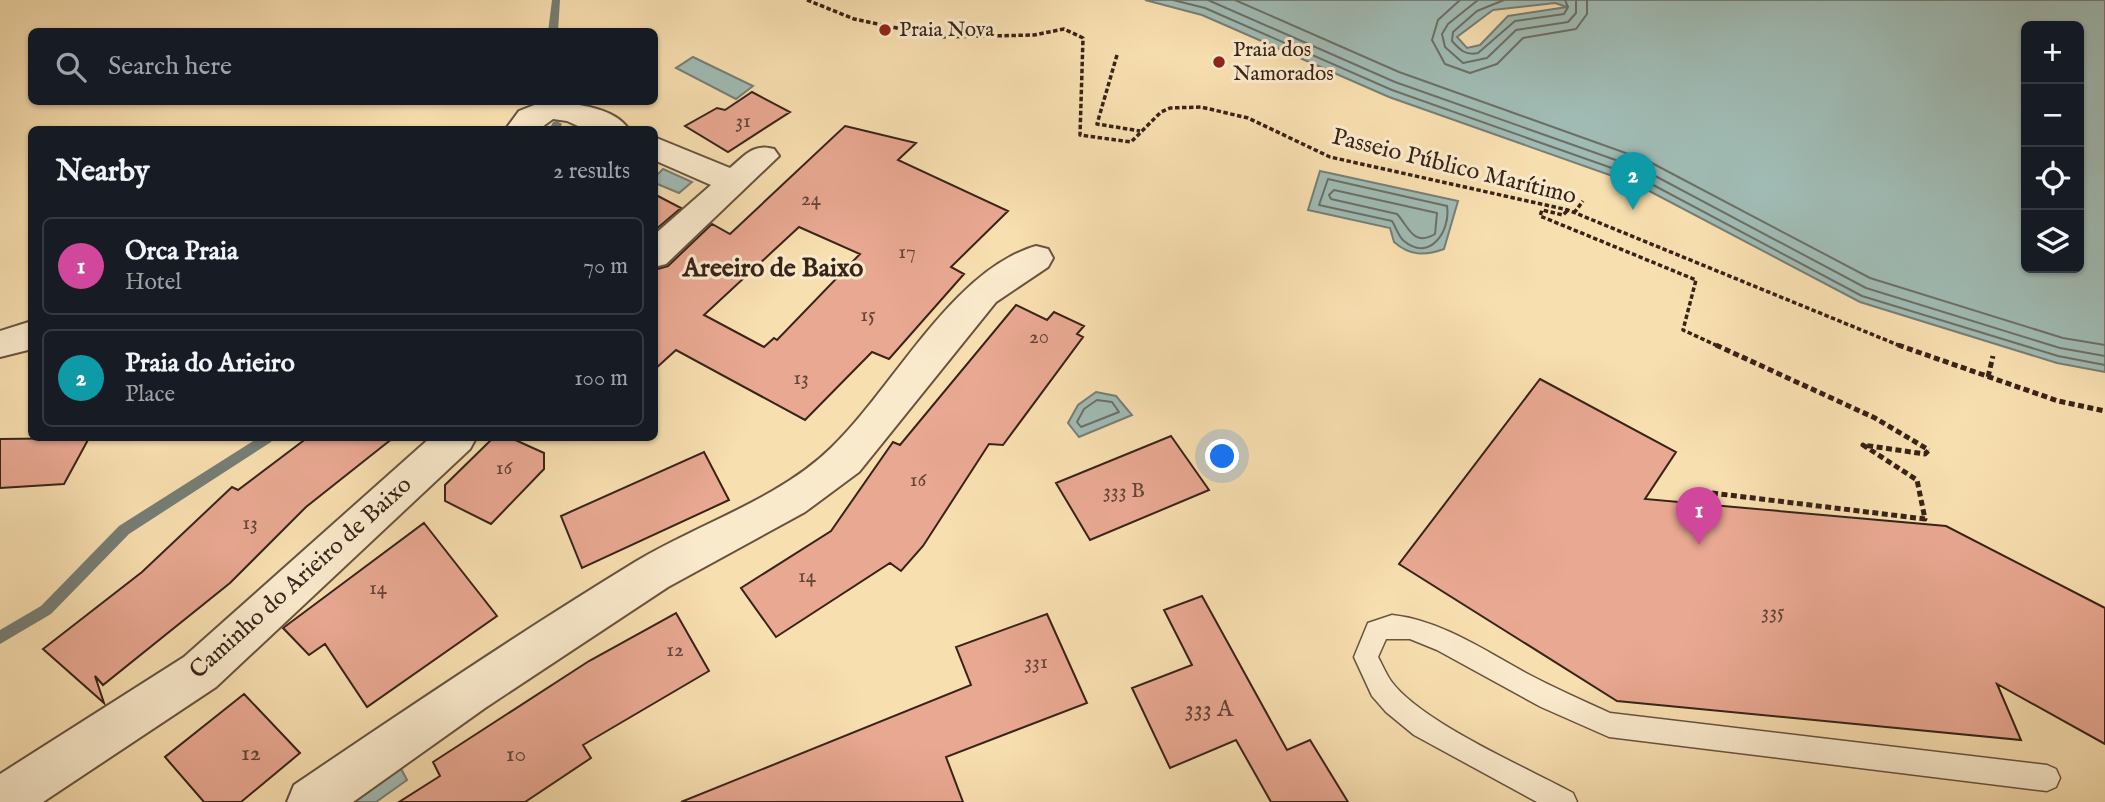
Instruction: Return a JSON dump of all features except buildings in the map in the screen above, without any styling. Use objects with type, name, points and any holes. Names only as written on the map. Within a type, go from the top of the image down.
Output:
[{"type":"street","points":[[522,126],[526,120],[543,111],[557,110],[578,111],[606,126]]},
{"type":"street","points":[[658,149],[734,181]]},
{"type":"street","points":[[658,251],[763,156]]},
{"type":"street","points":[[311,802],[469,693],[653,574],[790,500],[845,460],[983,293],[1036,258]]},
{"type":"street","name":"Caminho do Arieiro de Baixo","points":[[0,802],[200,672],[453,441]]},
{"type":"lane","points":[[1564,802],[1423,726],[1395,704],[1381,688],[1366,657],[1377,631],[1392,626],[1423,632],[1550,699],[1609,725],[2047,778]]},
{"type":"path","name":"Passeio Público Marítimo","points":[[807,0],[854,19],[922,34],[977,38],[1034,35],[1064,29],[1083,38],[1080,135],[1131,142],[1161,112],[1170,108],[1201,107],[1248,118],[1331,157],[1568,210],[1860,332],[2058,401],[2105,411]]},
{"type":"path","points":[[1117,55],[1097,124],[1141,131]]},
{"type":"path","points":[[1574,213],[1583,201]]},
{"type":"path","points":[[1568,210],[1563,215],[1542,210],[1539,216],[1696,280],[1683,330],[1875,418],[1930,450],[1925,454],[1863,445],[1917,480],[1925,519],[1712,493]]},
{"type":"path","points":[[1988,377],[1993,356]]},
{"type":"water","points":[[1145,0],[2105,0],[2105,372],[2057,363],[1860,302],[1638,185],[1389,97],[1202,15]],"holes":[[[1555,3],[1567,7],[1508,16],[1480,45],[1467,48],[1457,37],[1493,10]]]},
{"type":"water","points":[[693,57],[753,86],[736,99],[676,68]]},
{"type":"water","points":[[663,169],[692,182],[679,193],[658,184],[658,174]]},
{"type":"water","points":[[1320,171],[1458,201],[1444,249],[1424,254],[1412,252],[1394,242],[1390,228],[1308,210]]},
{"type":"water","points":[[1096,392],[1116,396],[1132,415],[1079,437],[1068,423],[1078,405]]},
{"type":"water","points":[[398,763],[407,780],[376,802],[340,802]]},
{"type":"waterway","points":[[553,28],[556,0]]},
{"type":"waterway","points":[[0,638],[46,610],[124,530],[262,441]]},
{"type":"place","name":"Praia Nova","points":[[885,30]]},
{"type":"place","name":"Praia dos Namorados","points":[[1219,62]]},
{"type":"place","name":"Praia do Arieiro","points":[[1633,210]]},
{"type":"place","name":"Orca Praia","points":[[1699,545]]},
{"type":"district","name":"Areeiro de Baixo","points":[[773,268]]}]
